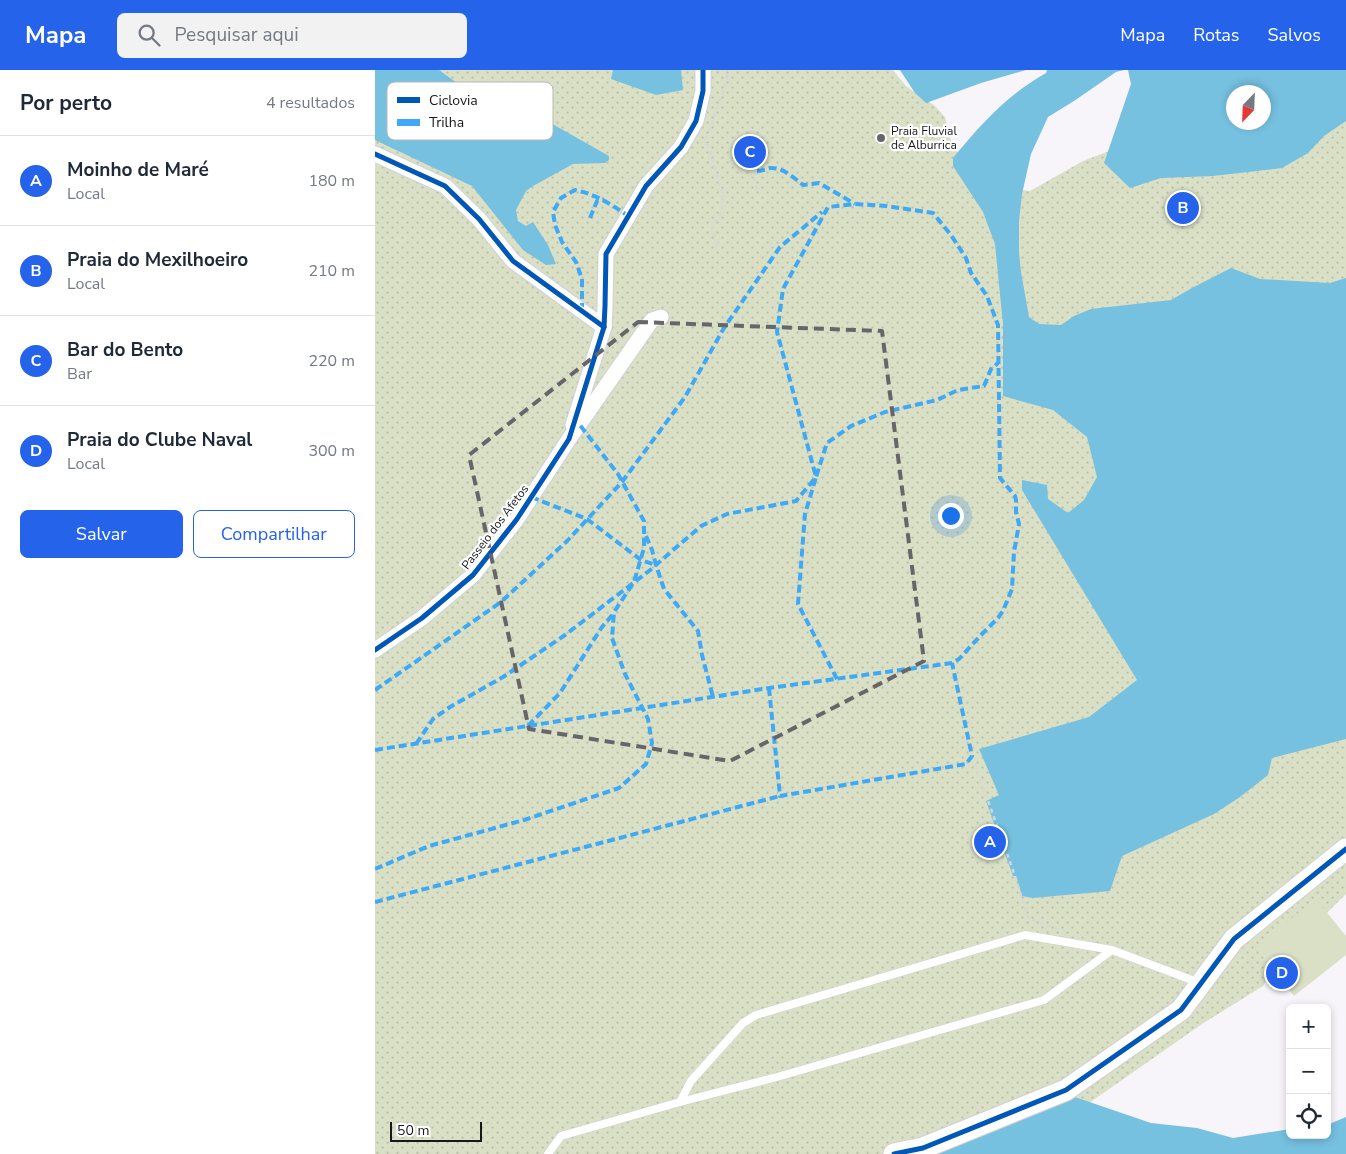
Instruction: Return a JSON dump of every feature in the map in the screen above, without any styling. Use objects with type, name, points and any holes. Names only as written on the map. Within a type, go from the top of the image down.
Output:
[{"type":"street","points":[[569,439],[603,327],[606,254],[646,186],[681,147],[696,121],[703,91],[703,70]]},
{"type":"street","points":[[375,154],[445,186],[479,219],[513,261],[603,327]]},
{"type":"street","name":"Passeio dos Afetos","points":[[375,650],[422,618],[473,575],[517,519],[569,439],[652,320],[661,317]]},
{"type":"street","points":[[894,1154],[923,1148],[1066,1090],[1181,1010],[1234,939],[1346,849]]},
{"type":"lane","points":[[680,1102],[691,1081],[743,1023],[756,1015],[1025,934],[1112,950],[1192,980],[1200,985]]},
{"type":"lane","points":[[549,1154],[561,1136],[777,1077],[1044,1000],[1112,950]]},
{"type":"path","points":[[718,245],[712,228],[723,208],[722,192],[706,139],[725,86],[728,70]]},
{"type":"path","points":[[757,171],[753,177],[759,194]]},
{"type":"path","points":[[971,756],[1015,876],[1027,918],[1070,934]]},
{"type":"highlighted area","points":[[638,322],[882,331],[924,661],[730,761],[529,729],[469,455]]},
{"type":"green space","points":[[375,70],[893,70],[906,86],[935,106],[945,117],[951,141],[959,155],[1010,188],[1030,191],[1083,161],[1154,134],[1226,123],[1226,130],[1271,130],[1271,120],[1346,101],[1346,894],[1281,958],[1263,986],[1202,1024],[1072,1115],[994,1154],[375,1154]]},
{"type":"green space","points":[[1316,899],[1346,936],[1346,955],[1294,996],[1255,947]]},
{"type":"water","points":[[375,70],[439,70],[456,82],[387,82],[387,140],[553,140],[553,124],[609,156],[609,160],[605,163],[573,164],[526,191],[516,210],[518,221],[526,226],[533,222],[548,245],[556,264],[546,265],[523,250],[472,186],[375,140]]},
{"type":"water","points":[[613,70],[681,70],[683,90],[656,95],[611,79]]},
{"type":"water","points":[[900,70],[1026,70],[981,83],[926,103],[915,93]]},
{"type":"water","points":[[1047,70],[1124,70],[1116,72],[1048,117],[1031,154],[1022,194],[1019,221],[1019,252],[1029,317],[1039,324],[1061,325],[1074,316],[1091,309],[1171,300],[1231,268],[1260,279],[1330,283],[1346,278],[1346,739],[1272,758],[1268,775],[1214,814],[1122,856],[1110,891],[1033,898],[1022,896],[1016,876],[1013,876],[986,801],[999,795],[979,749],[1089,717],[1137,680],[1022,490],[1022,480],[1047,485],[1048,499],[1068,513],[1084,500],[1097,477],[1087,437],[1053,410],[1003,396],[1003,324],[995,244],[983,212],[953,166],[953,158],[984,122],[1019,91],[1046,73]]},
{"type":"water","points":[[1128,70],[1346,70],[1346,121],[1324,136],[1308,153],[1282,168],[1213,176],[1161,178],[1130,188],[1104,163],[1131,84]]},
{"type":"water","points":[[1066,1094],[1151,1123],[1197,1128],[1233,1138],[1286,1130],[1286,1139],[1331,1139],[1331,1123],[1346,1117],[1346,1154],[921,1154]]},
{"type":"marked path","points":[[757,171],[770,168],[779,169],[803,185],[819,183],[855,204]]},
{"type":"marked path","points":[[582,311],[582,279],[576,262],[562,242],[555,225],[553,212],[561,198],[575,190],[603,200],[628,216]]},
{"type":"marked path","points":[[590,218],[597,201],[604,200]]},
{"type":"marked path","points":[[375,750],[769,688],[952,663],[959,659],[1003,611],[1012,589],[1014,552],[1019,524],[1015,496],[1000,478],[998,325],[987,296],[971,273],[966,258],[951,235],[933,213],[886,206],[855,204],[828,207],[783,289],[777,332],[816,477],[805,514],[798,604],[837,679]]},
{"type":"marked path","points":[[375,690],[501,602],[567,541],[622,482],[685,397],[724,328],[780,247],[822,212]]},
{"type":"marked path","points":[[416,744],[433,719],[450,707],[503,677],[565,635],[649,571],[701,526],[727,514],[796,501],[816,477],[827,443],[851,426],[885,412],[937,400],[958,390],[984,386],[991,369],[998,363]]},
{"type":"marked path","points":[[375,869],[429,846],[524,820],[619,788],[646,764],[652,743],[648,719],[625,674],[612,638],[614,612],[634,582],[644,548],[644,521],[618,474],[579,424]]},
{"type":"marked path","points":[[531,497],[587,519],[641,560],[656,565]]},
{"type":"marked path","points":[[646,536],[664,589],[698,631],[713,697]]},
{"type":"marked path","points":[[528,726],[560,693],[602,627],[614,613]]},
{"type":"marked path","points":[[769,688],[780,796],[966,764],[972,756],[952,663]]},
{"type":"marked path","points":[[375,902],[780,796]]},
{"type":"cycle path","points":[[375,650],[422,618],[473,575],[517,519],[569,439],[604,327],[606,254],[646,186],[681,147],[696,121],[703,91],[703,70]]},
{"type":"cycle path","points":[[375,154],[445,186],[479,219],[513,261],[604,327]]},
{"type":"cycle path","points":[[894,1154],[923,1148],[1066,1090],[1181,1010],[1234,939],[1346,849]]},
{"type":"place","name":"Praia Fluvial de Alburrica","points":[[881,138]]},
{"type":"place","name":"Bar do Bento","points":[[750,152]]},
{"type":"place","name":"Praia do Mexilhoeiro","points":[[1183,208]]},
{"type":"place","name":"Moinho de Maré","points":[[990,842]]},
{"type":"place","name":"Praia do Clube Naval","points":[[1282,973]]}]
